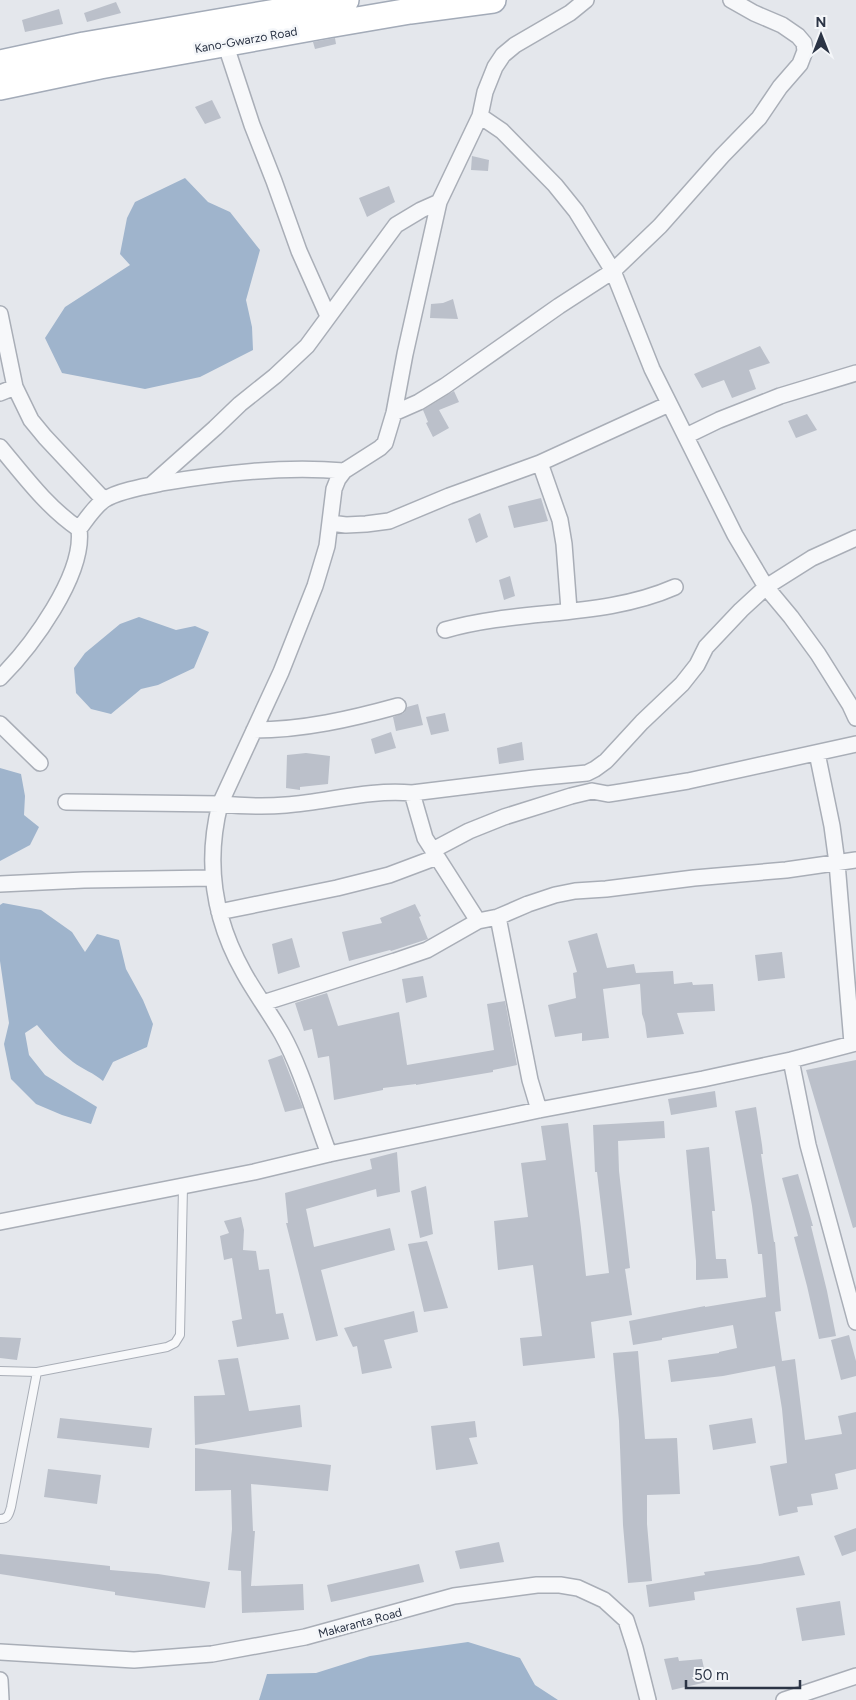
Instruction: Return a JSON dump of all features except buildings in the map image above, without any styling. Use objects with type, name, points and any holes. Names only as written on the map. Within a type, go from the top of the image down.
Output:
[{"type":"main road","name":"Kano-Gwarzo Road","points":[[0,63],[84,45],[346,0]]},
{"type":"main road","name":"Kano-Gwarzo Road","points":[[0,87],[225,43],[410,11],[493,0]]},
{"type":"street","points":[[329,1154],[290,1051],[227,940],[212,878],[215,825],[220,804],[281,672],[315,586],[327,546],[334,489],[338,479],[344,470],[385,443],[394,413],[405,354],[439,202],[480,116],[484,92],[495,67],[515,45],[570,13],[586,0]]},
{"type":"street","points":[[394,413],[419,402],[445,386],[559,306],[614,271],[660,226],[758,118],[780,87],[800,64],[805,51],[804,43],[798,36],[782,25],[754,13],[731,0]]},
{"type":"street","points":[[225,43],[252,125],[298,251],[328,316]]},
{"type":"street","points":[[480,116],[502,131],[550,180],[576,211],[614,271],[638,335],[735,535],[766,587],[818,654],[850,704],[856,718]]},
{"type":"street","points":[[150,486],[307,346],[396,225],[439,202]]},
{"type":"street","points":[[0,314],[15,387],[31,420],[45,438],[104,500]]},
{"type":"street","points":[[686,436],[719,420],[780,396],[856,373]]},
{"type":"street","points":[[0,393],[15,387]]},
{"type":"street","points":[[330,523],[346,525],[389,521],[449,496],[540,463],[670,404]]},
{"type":"street","points":[[0,447],[49,506],[79,529]]},
{"type":"street","points":[[540,463],[560,520],[564,544],[569,610]]},
{"type":"street","points":[[0,678],[15,663],[37,633],[64,589],[76,562],[79,550],[79,529],[104,500],[125,492],[183,480],[275,469],[344,470]]},
{"type":"street","points":[[66,802],[220,804],[245,807],[286,805],[392,791],[412,794],[587,773],[606,761],[642,722],[682,684],[697,665],[706,647],[766,587],[812,558],[856,538]]},
{"type":"street","points":[[445,630],[465,624],[500,618],[569,610],[598,609],[644,599],[675,587]]},
{"type":"street","points":[[254,730],[305,727],[365,715],[398,706]]},
{"type":"street","points":[[0,724],[40,763]]},
{"type":"street","points":[[219,912],[389,875],[435,854],[469,831],[504,817],[571,796],[592,791],[608,794],[696,779],[856,744]]},
{"type":"street","points":[[0,1222],[254,1172],[329,1154],[539,1110],[703,1079],[791,1060],[854,1043],[837,863],[832,826],[817,753]]},
{"type":"street","points":[[587,773],[592,791]]},
{"type":"street","points":[[412,794],[425,838],[478,922]]},
{"type":"street","points":[[262,1003],[326,984],[419,952],[478,922],[498,917],[528,904],[575,891],[786,870],[856,860]]},
{"type":"street","points":[[0,884],[84,880],[212,878]]},
{"type":"street","points":[[498,917],[530,1080],[539,1110]]},
{"type":"street","points":[[791,1060],[808,1145],[856,1322]]},
{"type":"street","name":"Makaranta Road","points":[[0,1652],[134,1660],[212,1654],[305,1637],[454,1596],[536,1585],[560,1584],[578,1588],[604,1600],[626,1620],[648,1700]]},
{"type":"street","points":[[784,1700],[856,1676]]},
{"type":"street","points":[[0,1680],[1,1700]]},
{"type":"lane","points":[[0,1371],[37,1372],[167,1347],[175,1343],[180,1335],[183,1186]]},
{"type":"lane","points":[[0,1519],[8,1515],[11,1507],[37,1372]]},
{"type":"water","points":[[185,178],[208,202],[230,212],[260,250],[246,300],[252,327],[253,350],[200,377],[145,389],[62,373],[45,338],[65,307],[130,265],[120,254],[127,218],[135,202]]},
{"type":"water","points":[[139,617],[176,630],[195,626],[209,632],[194,668],[158,685],[141,689],[111,714],[91,709],[76,693],[74,668],[85,653],[120,624]]},
{"type":"water","points":[[0,768],[21,774],[25,796],[24,815],[39,827],[30,845],[0,861]]},
{"type":"water","points":[[3,903],[41,910],[72,932],[85,952],[97,934],[119,940],[126,969],[143,1000],[153,1024],[147,1047],[113,1062],[103,1081],[68,1058],[37,1025],[25,1033],[29,1055],[45,1075],[97,1107],[91,1124],[36,1104],[11,1079],[4,1044],[9,1023],[0,961],[0,905]]},
{"type":"water","points":[[468,1642],[520,1658],[535,1685],[558,1700],[259,1700],[267,1674],[316,1673],[370,1656]]}]
